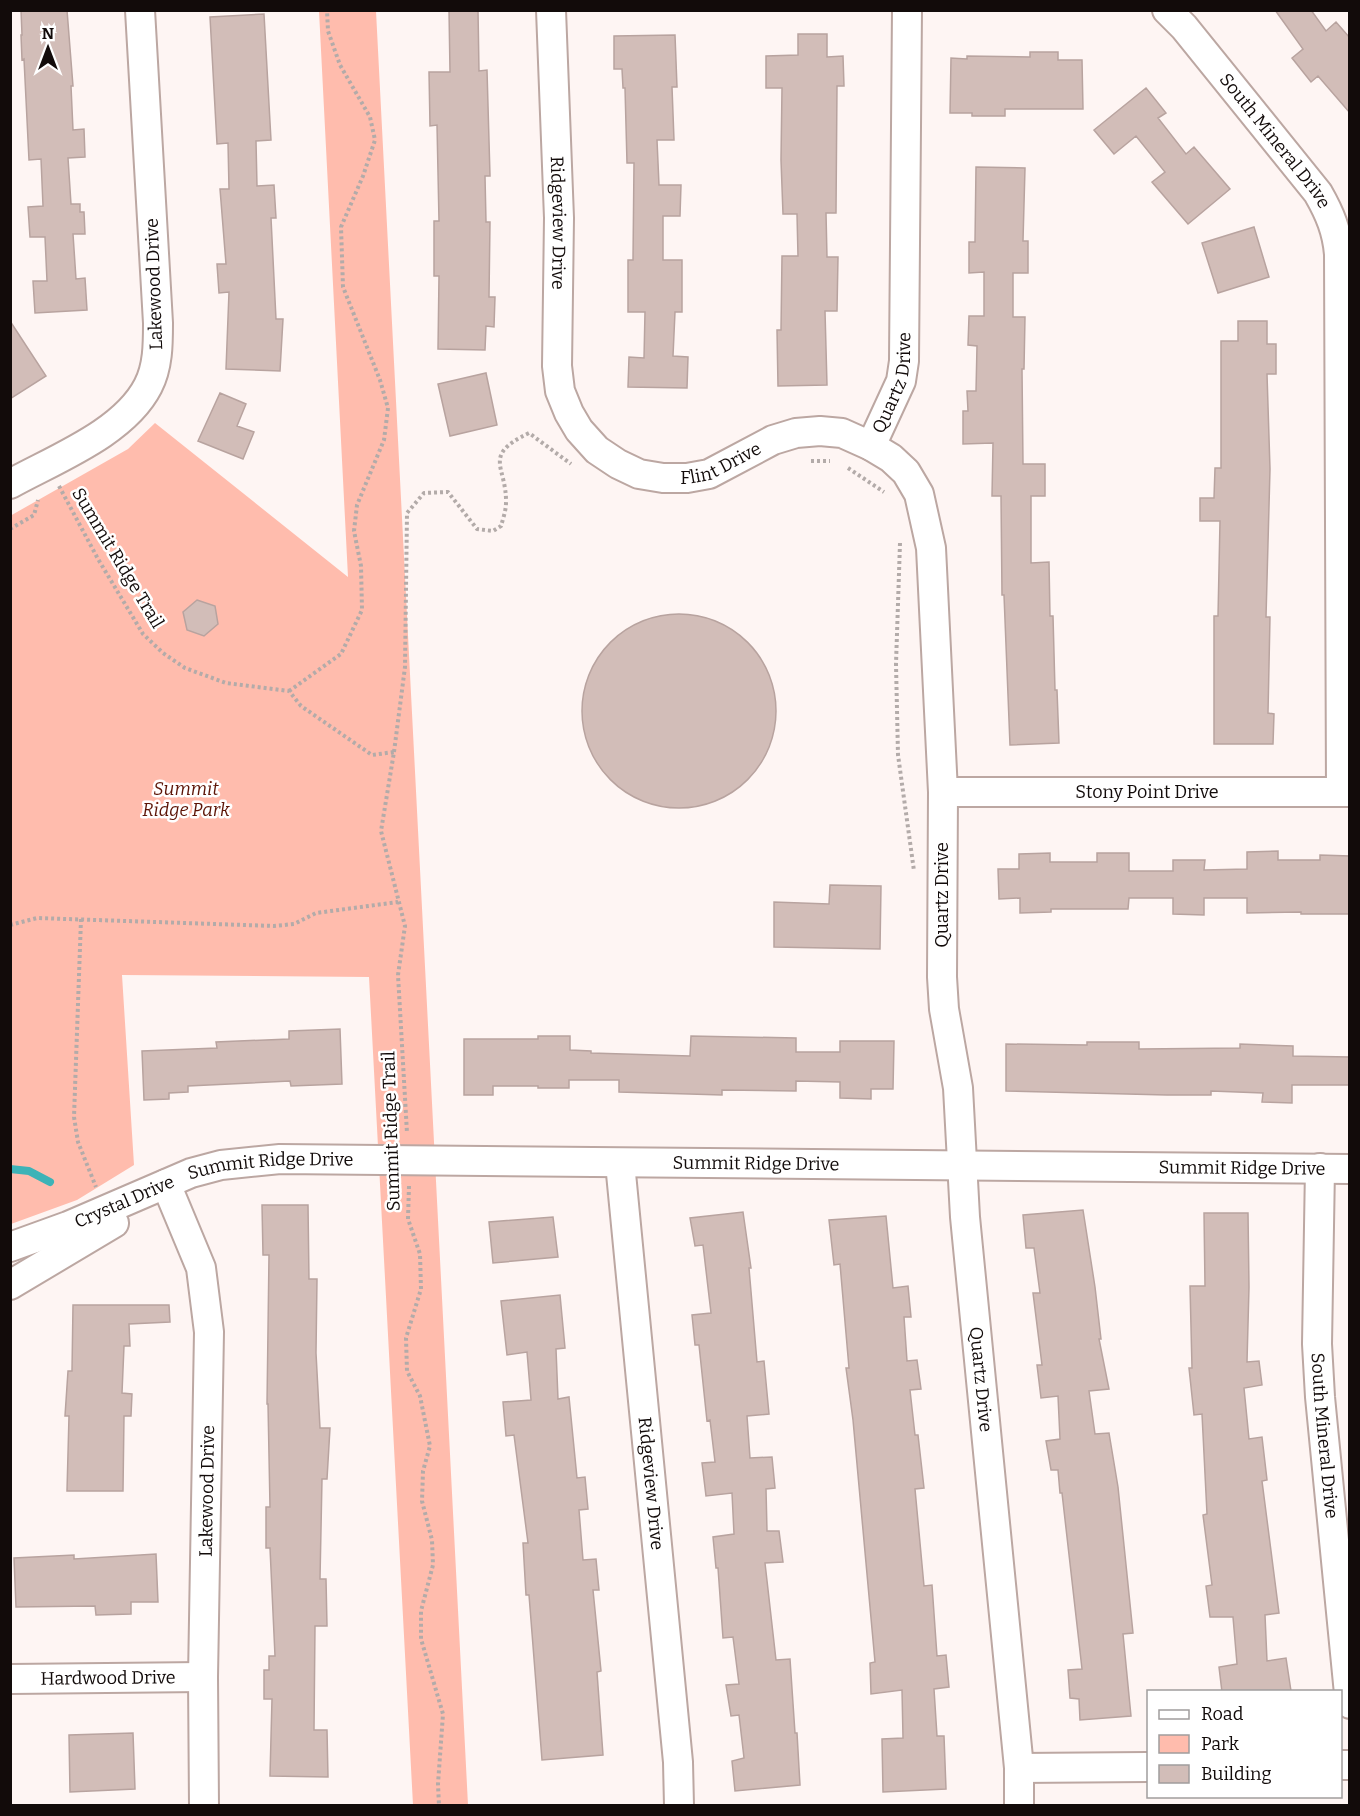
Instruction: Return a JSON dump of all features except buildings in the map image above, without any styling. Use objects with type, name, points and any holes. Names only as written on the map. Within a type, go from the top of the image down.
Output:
[{"type":"street","name":"Lakewood Drive","points":[[10,484],[96,438],[123,417],[138,402],[155,366],[158,323],[140,10]]},
{"type":"street","name":"Ridgeview Drive","points":[[550,10],[559,206],[557,366],[560,391],[579,430]]},
{"type":"street","name":"Quartz Drive","points":[[907,10],[904,361],[901,381],[871,446],[891,458],[906,472],[919,494],[931,548],[943,792],[942,977],[944,1009],[957,1088],[965,1217],[1019,1768],[1019,1806]]},
{"type":"street","name":"South Mineral Drive","points":[[1167,10],[1184,27],[1318,193],[1337,232],[1345,792]]},
{"type":"street","name":"Flint Drive","points":[[579,430],[597,450],[618,464],[639,474],[663,478],[687,478],[709,474],[773,440],[796,433],[820,431],[842,433],[871,446]]},
{"type":"street","name":"Stony Point Drive","points":[[943,792],[1345,792]]},
{"type":"street","name":"Summit Ridge Drive","points":[[166,1184],[191,1173],[221,1165],[248,1160],[280,1159],[1350,1169]]},
{"type":"street","name":"Ridgeview Drive","points":[[620,1162],[678,1762],[673,1805]]},
{"type":"street","name":"South Mineral Drive","points":[[1320,1168],[1317,1344],[1350,1704]]},
{"type":"street","name":"Lakewood Drive","points":[[166,1184],[201,1268],[209,1332],[203,1677],[204,1806]]},
{"type":"street","name":"Crystal Drive","points":[[10,1247],[77,1223],[166,1184]]},
{"type":"street","name":"Crystal Drive","points":[[10,1285],[117,1221],[166,1184]]},
{"type":"street","name":"Hardwood Drive","points":[[10,1679],[203,1677]]},
{"type":"street","points":[[1019,1768],[1147,1767]]},
{"type":"path","points":[[327,10],[328,31],[340,65],[370,117],[375,140],[363,176],[341,227],[343,287],[380,380],[388,408],[384,440],[357,505],[354,531],[361,566],[362,610],[341,654],[289,691],[301,706],[372,755],[394,752]]},
{"type":"path","name":"Summit Ridge Trail","points":[[439,1806],[438,1784],[443,1714],[421,1640],[421,1611],[433,1565],[432,1540],[422,1501],[423,1472],[430,1446],[420,1396],[407,1371],[405,1338],[421,1289],[420,1254],[408,1219],[409,1161],[399,975],[405,926],[381,831],[405,667],[407,513],[424,493],[448,492],[477,529],[493,531],[501,526],[506,503],[499,461],[509,443],[529,433],[574,466]]},
{"type":"path","points":[[807,461],[837,461]]},
{"type":"path","points":[[846,466],[889,495]]},
{"type":"path","name":"Summit Ridge Trail","points":[[57,483],[98,559],[143,633],[163,652],[185,668],[226,683],[289,691]]},
{"type":"path","points":[[10,529],[34,515],[39,493]]},
{"type":"path","points":[[900,538],[896,664],[898,755],[917,892],[942,893]]},
{"type":"path","points":[[10,925],[37,918],[274,926],[294,924],[316,913],[398,902]]},
{"type":"path","points":[[81,919],[74,1117],[78,1142],[100,1196]]},
{"type":"green space","name":"Summit Ridge Park","points":[[319,11],[376,11],[468,1805],[413,1805],[369,977],[122,975],[134,1165],[77,1200],[11,1224],[10,516],[128,449],[155,423],[348,577]]},
{"type":"waterway","points":[[10,1169],[29,1171],[50,1182]]}]
